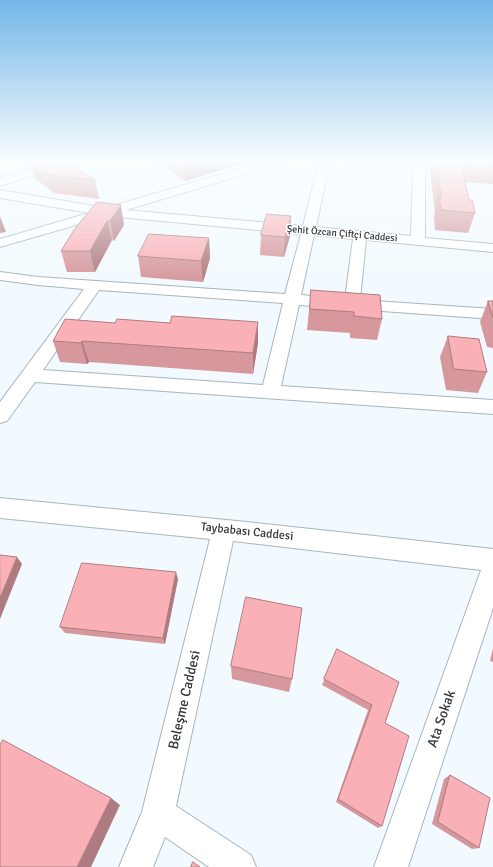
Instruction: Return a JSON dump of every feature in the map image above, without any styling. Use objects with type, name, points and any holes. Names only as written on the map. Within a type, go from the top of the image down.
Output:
[{"type":"street","name":"Şehit Özcan Çiftçi Caddesi","points":[[39,200],[108,212],[493,248]]},
{"type":"street","points":[[0,243],[147,200]]},
{"type":"street","points":[[270,392],[315,200]]},
{"type":"street","points":[[418,241],[419,200]]},
{"type":"street","points":[[352,304],[360,236]]},
{"type":"street","points":[[0,276],[94,286],[493,314]]},
{"type":"street","points":[[0,416],[94,286]]},
{"type":"street","points":[[29,375],[493,407]]},
{"type":"street","name":"Taybabası Caddesi","points":[[0,508],[224,530],[493,560]]},
{"type":"street","name":"Beleşme Caddesi","points":[[136,867],[158,813],[224,530]]},
{"type":"street","name":"Ata Sokak","points":[[391,867],[493,572]]},
{"type":"street","points":[[158,813],[239,867]]},
{"type":"building","points":[[440,200],[472,200],[475,213],[441,210]]},
{"type":"building","points":[[97,202],[121,205],[110,221],[107,221],[90,251],[61,251],[74,230]]},
{"type":"building","points":[[267,214],[291,216],[285,237],[261,235]]},
{"type":"building","points":[[149,234],[209,238],[201,261],[138,256]]},
{"type":"building","points":[[311,290],[380,295],[382,319],[354,316],[354,312],[310,309]]},
{"type":"building","points":[[488,301],[493,301],[493,317]]},
{"type":"building","points":[[172,316],[258,322],[253,353],[82,341],[81,343],[53,341],[65,319],[115,323],[117,319],[170,323]]},
{"type":"building","points":[[448,336],[479,339],[487,372],[454,369]]},
{"type":"building","points":[[0,555],[17,557],[0,598]]},
{"type":"building","points":[[82,563],[176,572],[163,638],[60,627]]},
{"type":"building","points":[[246,597],[302,608],[292,679],[231,666]]},
{"type":"building","points":[[337,649],[399,682],[385,723],[409,736],[382,826],[338,799],[372,705],[324,679]]},
{"type":"building","points":[[3,740],[111,798],[77,867],[0,867],[0,745]]},
{"type":"building","points":[[450,775],[490,798],[479,848],[438,822]]},
{"type":"building","points":[[193,862],[200,867],[191,867]]}]
